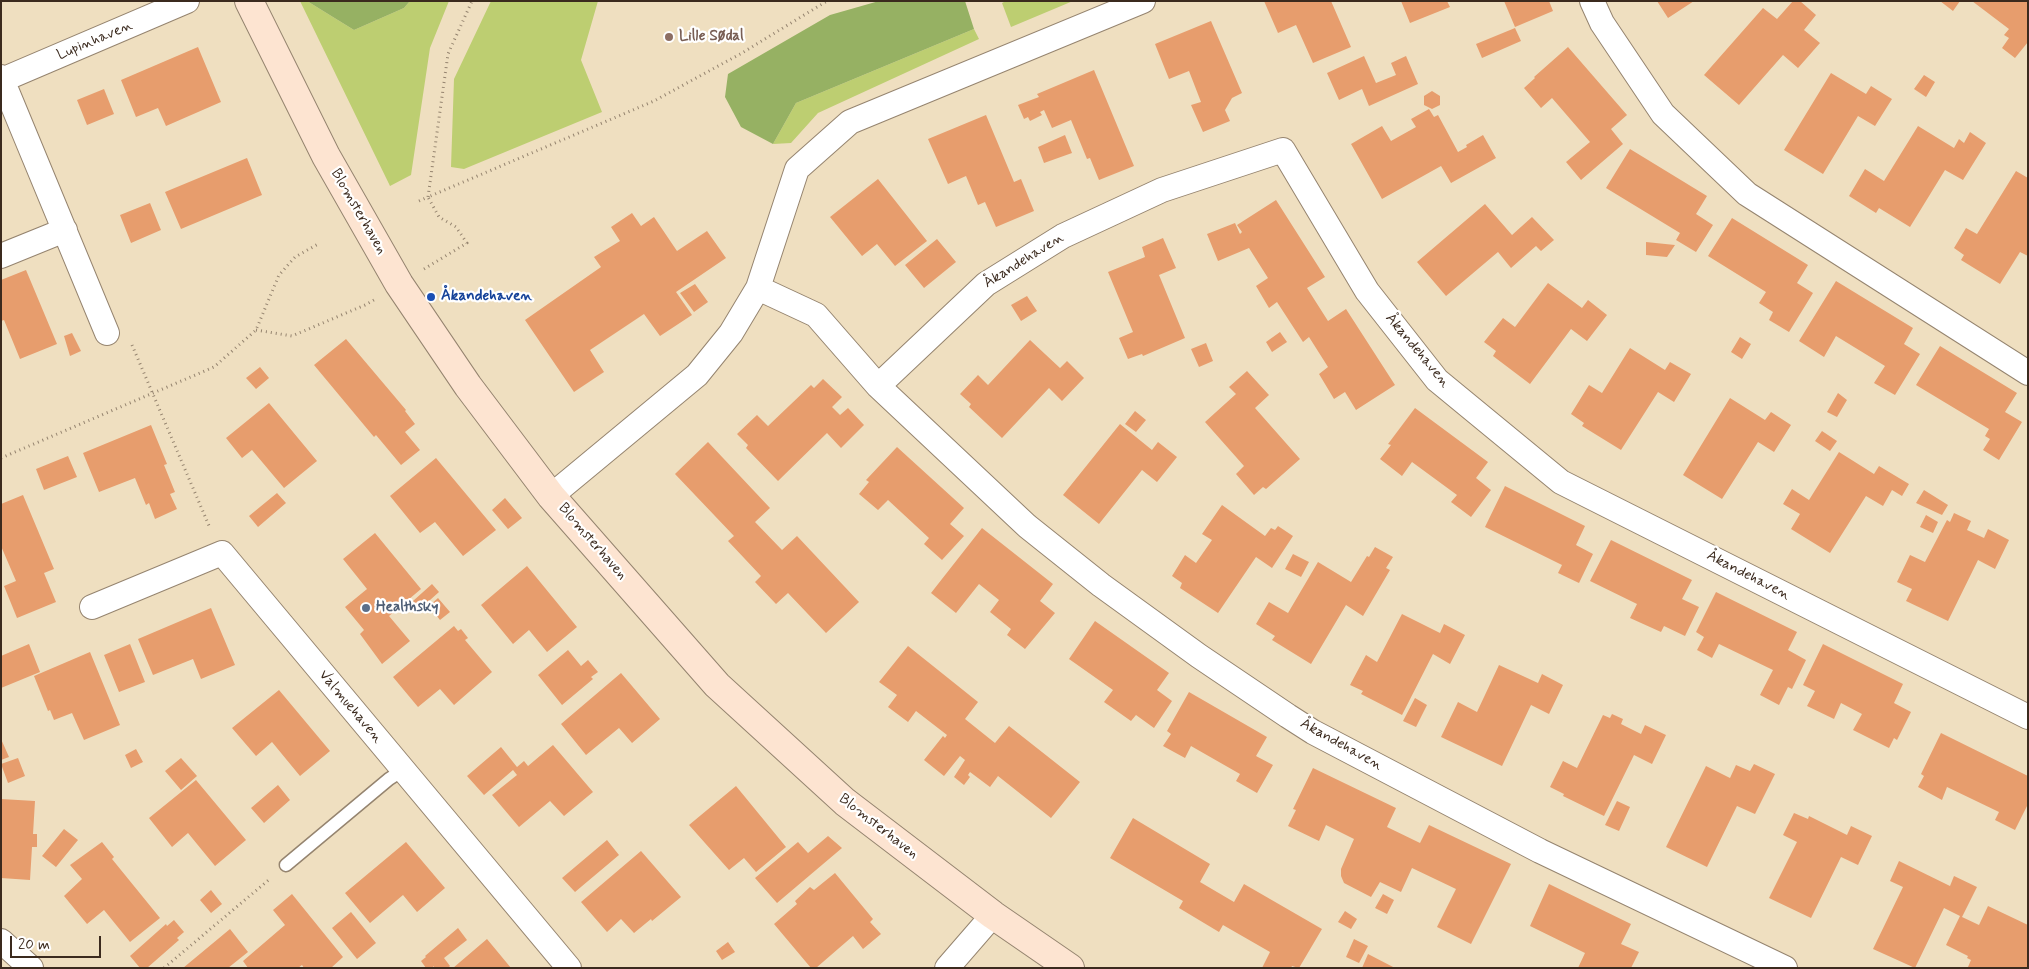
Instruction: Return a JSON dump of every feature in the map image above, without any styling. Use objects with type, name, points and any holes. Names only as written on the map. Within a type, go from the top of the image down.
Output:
[{"type":"street","name":"Lupinhaven","points":[[107,333],[2,79],[187,1]]},
{"type":"street","name":"Blomsterhaven","points":[[249,1],[326,156],[399,284],[468,386],[551,496],[717,685],[845,802],[993,915],[1070,968]]},
{"type":"street","points":[[551,496],[697,376],[731,333],[758,288],[797,169],[850,122],[1142,1]]},
{"type":"street","points":[[1592,1],[1602,24],[1663,114],[1747,194],[2028,373]]},
{"type":"street","name":"Åkandehaven","points":[[878,386],[986,284],[1063,236],[1162,190],[1283,150],[1367,291],[1437,380],[1561,482],[2028,717]]},
{"type":"street","points":[[1,256],[65,230]]},
{"type":"street","name":"Åkandehaven","points":[[758,288],[816,315],[878,386],[1027,526],[1101,585],[1199,656],[1313,732],[1540,851],[1786,968]]},
{"type":"street","points":[[92,608],[222,553]]},
{"type":"street","name":"Valmuehaven","points":[[222,553],[569,968]]},
{"type":"street","points":[[947,968],[993,915]]},
{"type":"street","points":[[1,941],[31,968]]},
{"type":"lane","points":[[286,866],[389,779],[403,770]]},
{"type":"path","points":[[256,330],[292,336],[365,306],[467,243],[456,227],[439,217],[428,197],[448,54],[472,1]]},
{"type":"path","points":[[419,201],[654,101],[742,53],[827,1]]},
{"type":"path","points":[[1,458],[214,367],[256,330],[279,275],[295,258],[320,243]]},
{"type":"path","points":[[107,333],[127,335],[222,553]]},
{"type":"path","points":[[164,968],[286,866]]},
{"type":"green space","points":[[300,1],[307,1],[354,30],[404,8],[410,1],[449,1],[430,48],[411,175],[390,186]]},
{"type":"green space","points":[[307,1],[410,1],[404,8],[354,30]]},
{"type":"green space","points":[[491,1],[598,1],[581,60],[602,112],[464,169],[451,167],[454,79]]},
{"type":"green space","points":[[879,1],[965,1],[974,29],[796,103],[773,144],[741,127],[725,97],[728,74],[830,15]]},
{"type":"green space","points":[[1006,1],[1073,1],[1011,27],[1002,3]]},
{"type":"green space","points":[[974,29],[979,39],[818,113],[791,143],[773,144],[796,103]]},
{"type":"building","points":[[1264,1],[1331,1],[1351,47],[1313,63],[1296,25],[1278,33]]},
{"type":"building","points":[[1401,1],[1447,1],[1450,7],[1410,23]]},
{"type":"building","points":[[1504,1],[1549,1],[1553,11],[1515,27]]},
{"type":"building","points":[[1657,1],[1694,1],[1668,18]]},
{"type":"building","points":[[1793,1],[1800,1],[1816,15],[1804,30],[1820,43],[1798,68],[1783,55],[1739,105],[1704,75],[1763,8],[1777,19]]},
{"type":"building","points":[[1940,1],[1960,1],[1953,11]]},
{"type":"building","points":[[1972,1],[2028,1],[2028,42],[2015,58],[2002,48],[2009,38],[2004,35],[2009,29]]},
{"type":"building","points":[[1211,21],[1242,93],[1232,98],[1225,110],[1230,121],[1203,132],[1191,105],[1201,102],[1189,71],[1169,79],[1155,44]]},
{"type":"building","points":[[1515,28],[1521,41],[1482,58],[1476,44]]},
{"type":"building","points":[[198,47],[221,102],[166,126],[158,108],[136,117],[121,80]]},
{"type":"building","points":[[1568,47],[1627,115],[1611,129],[1623,144],[1581,180],[1566,162],[1590,142],[1552,98],[1541,108],[1524,88]]},
{"type":"building","points":[[1364,56],[1376,83],[1396,75],[1391,63],[1406,56],[1418,84],[1369,106],[1362,89],[1339,100],[1327,73]]},
{"type":"building","points":[[1094,70],[1134,166],[1099,180],[1090,158],[1087,159],[1071,120],[1052,128],[1044,110],[1040,112],[1042,115],[1030,121],[1028,117],[1024,119],[1018,105],[1039,97],[1037,94]]},
{"type":"building","points":[[1831,73],[1866,94],[1871,86],[1892,99],[1875,126],[1858,116],[1823,174],[1784,150]]},
{"type":"building","points":[[1924,75],[1935,82],[1926,97],[1914,89]]},
{"type":"building","points":[[104,89],[114,114],[87,125],[77,100]]},
{"type":"building","points":[[1432,91],[1440,96],[1440,105],[1432,109],[1424,105],[1424,96]]},
{"type":"building","points":[[1429,109],[1434,117],[1438,115],[1458,152],[1483,135],[1496,158],[1451,183],[1441,166],[1382,199],[1351,144],[1382,126],[1391,141],[1416,127],[1411,119]]},
{"type":"building","points":[[986,115],[1014,182],[1021,179],[1034,211],[996,227],[985,202],[978,205],[966,176],[948,184],[928,139]]},
{"type":"building","points":[[1918,126],[1954,148],[1959,139],[1964,143],[1970,132],[1986,143],[1963,180],[1945,170],[1910,227],[1879,208],[1876,213],[1849,196],[1865,169],[1884,181]]},
{"type":"building","points":[[1065,135],[1072,153],[1044,163],[1038,147]]},
{"type":"building","points":[[1630,149],[1707,196],[1696,214],[1713,225],[1696,252],[1676,240],[1680,233],[1606,188]]},
{"type":"building","points":[[247,158],[262,195],[181,229],[165,192]]},
{"type":"building","points":[[2016,171],[2028,178],[2028,256],[2020,252],[2000,284],[1961,260],[1964,255],[1954,248],[1966,228],[1977,234]]},
{"type":"building","points":[[878,179],[927,241],[895,266],[877,244],[862,256],[830,217]]},
{"type":"building","points":[[1276,200],[1325,277],[1307,288],[1328,321],[1346,309],[1395,385],[1356,410],[1345,392],[1334,399],[1319,374],[1328,367],[1309,337],[1303,342],[1277,302],[1269,308],[1256,286],[1268,278],[1249,248],[1218,261],[1207,234],[1235,223],[1240,234],[1242,232],[1237,225]]},
{"type":"building","points":[[150,203],[161,230],[131,243],[120,215]]},
{"type":"building","points":[[1485,204],[1512,235],[1532,217],[1554,240],[1541,251],[1536,246],[1511,268],[1498,252],[1446,296],[1417,262]]},
{"type":"building","points":[[632,213],[641,226],[654,217],[677,251],[707,231],[726,258],[676,292],[692,315],[660,336],[644,314],[590,350],[604,372],[574,392],[525,320],[601,267],[594,257],[620,241],[611,227]]},
{"type":"building","points":[[1732,218],[1808,265],[1797,283],[1813,293],[1789,332],[1769,320],[1773,312],[1759,303],[1766,292],[1708,256]]},
{"type":"building","points":[[1163,238],[1176,268],[1159,275],[1185,338],[1143,356],[1142,354],[1128,359],[1119,338],[1133,332],[1108,272],[1145,257],[1142,247]]},
{"type":"building","points":[[937,239],[956,262],[924,288],[905,265]]},
{"type":"building","points":[[1646,242],[1675,245],[1667,257],[1646,255]]},
{"type":"building","points":[[26,270],[57,344],[20,359],[4,320],[1,321],[1,280]]},
{"type":"building","points":[[1836,281],[1913,328],[1904,344],[1920,354],[1895,395],[1874,383],[1885,366],[1836,336],[1824,357],[1799,341]]},
{"type":"building","points":[[1548,283],[1582,308],[1588,300],[1607,315],[1587,341],[1571,329],[1530,384],[1493,356],[1496,351],[1484,342],[1503,318],[1515,327]]},
{"type":"building","points":[[695,284],[708,302],[694,312],[680,293]]},
{"type":"building","points":[[1027,296],[1037,311],[1021,321],[1011,305]]},
{"type":"building","points":[[1280,332],[1287,342],[1272,352],[1266,342]]},
{"type":"building","points":[[72,333],[81,351],[70,356],[64,336]]},
{"type":"building","points":[[1740,337],[1751,344],[1742,359],[1731,352]]},
{"type":"building","points":[[346,339],[406,410],[415,424],[405,432],[420,450],[401,465],[376,435],[374,437],[314,365]]},
{"type":"building","points":[[1030,340],[1060,368],[1067,361],[1084,378],[1062,401],[1049,388],[1002,438],[969,407],[971,404],[960,394],[978,375],[988,385]]},
{"type":"building","points":[[1206,343],[1213,361],[1199,367],[1191,349]]},
{"type":"building","points":[[1940,346],[2017,393],[2005,412],[2022,422],[1999,460],[1983,450],[1990,439],[1985,436],[1989,429],[1916,385]]},
{"type":"building","points":[[1630,348],[1665,370],[1670,362],[1691,374],[1674,402],[1658,392],[1621,450],[1582,426],[1584,423],[1571,414],[1589,385],[1602,393]]},
{"type":"building","points":[[260,367],[269,378],[256,389],[246,378]]},
{"type":"building","points":[[1247,371],[1269,395],[1255,408],[1300,459],[1266,489],[1263,487],[1254,495],[1236,474],[1244,466],[1205,422],[1236,394],[1229,387]]},
{"type":"building","points":[[823,379],[842,397],[832,407],[840,415],[848,408],[864,425],[841,448],[827,433],[778,481],[746,448],[748,445],[737,434],[757,415],[768,426],[811,385],[814,388]]},
{"type":"building","points":[[1838,393],[1847,400],[1837,417],[1827,412]]},
{"type":"building","points":[[1730,398],[1765,420],[1771,412],[1791,425],[1774,452],[1758,442],[1722,499],[1683,475]]},
{"type":"building","points":[[269,403],[317,461],[284,488],[252,450],[242,458],[226,438]]},
{"type":"building","points":[[1415,408],[1488,462],[1476,478],[1491,490],[1471,517],[1451,502],[1457,495],[1412,462],[1402,476],[1380,459],[1391,445],[1388,444]]},
{"type":"building","points":[[1135,411],[1146,420],[1136,432],[1125,424]]},
{"type":"building","points":[[1120,424],[1152,450],[1158,442],[1177,457],[1157,482],[1142,470],[1099,524],[1063,495]]},
{"type":"building","points":[[151,425],[167,464],[164,465],[175,492],[170,494],[177,509],[155,519],[149,503],[146,505],[135,478],[99,492],[83,453]]},
{"type":"building","points":[[1822,431],[1837,441],[1830,451],[1815,441]]},
{"type":"building","points":[[708,442],[770,508],[755,522],[782,550],[797,536],[859,602],[826,633],[788,593],[776,604],[755,582],[761,576],[728,541],[734,536],[675,474]]},
{"type":"building","points":[[897,447],[964,508],[950,524],[964,536],[942,560],[924,544],[929,538],[888,500],[878,510],[859,494],[869,482],[866,480]]},
{"type":"building","points":[[1839,452],[1874,474],[1879,466],[1909,484],[1902,496],[1892,490],[1883,506],[1866,496],[1830,553],[1791,529],[1800,514],[1783,504],[1792,489],[1809,500]]},
{"type":"building","points":[[68,456],[77,477],[44,490],[36,469]]},
{"type":"building","points":[[436,458],[496,530],[463,556],[435,522],[420,533],[390,496]]},
{"type":"building","points":[[1505,486],[1585,526],[1576,545],[1593,554],[1579,583],[1558,573],[1562,565],[1485,527]]},
{"type":"building","points":[[1924,490],[1948,505],[1942,515],[1916,503]]},
{"type":"building","points":[[277,493],[286,503],[258,527],[249,516]]},
{"type":"building","points":[[23,495],[54,569],[44,573],[56,602],[17,618],[4,586],[16,581],[1,546],[1,504]]},
{"type":"building","points":[[505,498],[522,518],[508,529],[492,510]]},
{"type":"building","points":[[1222,505],[1265,536],[1271,528],[1275,530],[1278,526],[1293,536],[1272,568],[1256,557],[1218,613],[1180,588],[1182,583],[1172,576],[1185,555],[1196,563],[1212,540],[1202,534]]},
{"type":"building","points":[[1954,513],[1971,521],[1967,530],[1984,538],[1988,529],[2009,540],[1995,569],[1978,560],[1948,621],[1906,601],[1912,589],[1897,582],[1910,555],[1925,562],[1947,520],[1950,522]]},
{"type":"building","points":[[1926,515],[1938,522],[1933,533],[1920,527]]},
{"type":"building","points":[[982,528],[1053,584],[1040,601],[1055,613],[1025,649],[1007,635],[1011,629],[990,612],[999,600],[979,584],[956,613],[931,593]]},
{"type":"building","points":[[375,533],[421,589],[389,616],[410,641],[382,664],[360,634],[364,630],[345,607],[367,589],[343,559]]},
{"type":"building","points":[[1611,540],[1692,580],[1682,599],[1699,607],[1685,636],[1664,626],[1661,632],[1630,618],[1637,604],[1590,581]]},
{"type":"building","points":[[1375,547],[1393,557],[1386,568],[1390,570],[1363,616],[1346,605],[1311,664],[1272,640],[1275,636],[1256,624],[1269,602],[1288,613],[1318,562],[1351,582],[1367,556],[1369,557]]},
{"type":"building","points":[[1293,554],[1309,562],[1301,577],[1285,569]]},
{"type":"building","points":[[527,566],[577,627],[547,652],[529,630],[513,644],[481,605]]},
{"type":"building","points":[[432,584],[439,592],[420,609],[413,601]]},
{"type":"building","points":[[1716,592],[1797,632],[1788,650],[1806,660],[1792,689],[1788,687],[1779,705],[1760,695],[1773,670],[1719,644],[1712,658],[1697,650],[1704,637],[1696,632]]},
{"type":"building","points":[[438,598],[450,612],[440,620],[429,606]]},
{"type":"building","points":[[211,608],[235,665],[201,679],[193,659],[153,675],[138,639]]},
{"type":"building","points":[[1402,614],[1440,633],[1444,624],[1465,635],[1450,664],[1433,654],[1402,715],[1361,694],[1363,691],[1350,685],[1366,655],[1377,662]]},
{"type":"building","points":[[1095,621],[1169,673],[1157,690],[1172,701],[1154,728],[1136,715],[1131,721],[1104,702],[1113,690],[1069,659]]},
{"type":"building","points":[[454,626],[458,631],[461,629],[468,638],[465,640],[492,672],[454,705],[440,689],[418,707],[393,677]]},
{"type":"building","points":[[29,644],[40,672],[1,688],[1,656]]},
{"type":"building","points":[[130,644],[145,682],[119,692],[104,655]]},
{"type":"building","points":[[1823,644],[1903,684],[1894,703],[1911,712],[1897,740],[1894,738],[1889,748],[1853,730],[1862,714],[1841,703],[1834,719],[1807,706],[1815,691],[1803,685]]},
{"type":"building","points":[[908,646],[978,702],[965,719],[995,743],[1009,726],[1080,782],[1051,818],[998,776],[990,787],[970,772],[968,775],[970,777],[964,785],[954,777],[965,760],[960,756],[944,776],[924,760],[943,736],[945,738],[947,735],[916,711],[908,722],[888,707],[897,695],[879,682]]},
{"type":"building","points":[[568,650],[581,666],[588,660],[598,672],[591,677],[593,679],[562,705],[538,675]]},
{"type":"building","points":[[90,652],[120,725],[84,740],[72,713],[54,720],[50,710],[48,711],[34,676]]},
{"type":"building","points":[[1499,665],[1538,683],[1542,674],[1563,685],[1549,714],[1531,705],[1502,766],[1441,737],[1458,702],[1477,712]]},
{"type":"building","points":[[621,673],[660,719],[632,743],[619,728],[586,755],[561,724]]},
{"type":"building","points":[[279,690],[330,751],[300,776],[272,742],[256,756],[232,728]]},
{"type":"building","points":[[1189,692],[1267,737],[1256,756],[1273,765],[1257,793],[1236,781],[1240,774],[1191,746],[1185,758],[1163,746],[1171,734],[1167,731]]},
{"type":"building","points":[[1415,698],[1427,705],[1416,727],[1403,721]]},
{"type":"building","points":[[1612,714],[1623,719],[1621,724],[1641,734],[1645,725],[1666,735],[1652,764],[1634,755],[1604,816],[1563,796],[1564,794],[1550,787],[1563,761],[1577,768],[1603,715],[1610,718]]},
{"type":"building","points":[[1941,733],[2028,776],[2028,804],[2015,830],[1995,820],[1999,812],[1947,787],[1942,800],[1918,787],[1924,776],[1921,774]]},
{"type":"building","points":[[1,739],[9,757],[1,760]]},
{"type":"building","points":[[553,745],[593,792],[564,816],[550,801],[519,827],[492,795],[517,775],[513,770],[484,795],[467,776],[501,747],[517,767],[524,761],[528,766]]},
{"type":"building","points":[[136,749],[143,762],[131,768],[125,755]]},
{"type":"building","points":[[18,758],[25,776],[8,783],[1,764]]},
{"type":"building","points":[[181,758],[197,776],[181,790],[165,771]]},
{"type":"building","points":[[1754,764],[1775,774],[1755,814],[1737,806],[1707,867],[1666,847],[1706,766],[1730,778],[1736,765],[1750,771]]},
{"type":"building","points":[[1313,768],[1396,808],[1387,827],[1420,843],[1429,825],[1511,864],[1471,944],[1437,927],[1456,889],[1412,868],[1401,892],[1380,882],[1371,897],[1344,883],[1341,876],[1341,869],[1354,839],[1326,825],[1319,841],[1288,826],[1296,810],[1293,809]]},
{"type":"building","points":[[196,780],[246,840],[215,866],[188,833],[172,847],[149,818]]},
{"type":"building","points":[[278,785],[290,800],[264,823],[251,808]]},
{"type":"building","points":[[736,786],[786,847],[756,872],[744,858],[729,870],[689,825]]},
{"type":"building","points":[[1,799],[35,801],[33,834],[37,834],[37,847],[32,847],[30,880],[1,878]]},
{"type":"building","points":[[1617,801],[1630,807],[1619,831],[1605,825]]},
{"type":"building","points":[[1794,813],[1808,819],[1809,816],[1847,835],[1851,826],[1872,836],[1858,865],[1841,857],[1811,918],[1769,898],[1797,842],[1783,835]]},
{"type":"building","points":[[1133,818],[1210,864],[1200,882],[1234,902],[1244,884],[1322,929],[1299,968],[1292,966],[1291,968],[1262,968],[1270,952],[1223,925],[1219,932],[1179,908],[1183,901],[1110,858]]},
{"type":"building","points":[[64,829],[78,840],[56,867],[42,856]]},
{"type":"building","points":[[828,836],[842,848],[777,903],[755,878],[798,842],[808,853]]},
{"type":"building","points":[[607,840],[619,855],[575,892],[562,878]]},
{"type":"building","points":[[102,842],[114,857],[112,859],[160,918],[130,942],[104,910],[87,924],[64,896],[82,879],[70,865]]},
{"type":"building","points":[[406,842],[445,888],[417,912],[403,895],[370,923],[345,893]]},
{"type":"building","points":[[641,851],[681,897],[634,933],[621,919],[607,932],[581,902]]},
{"type":"building","points":[[1899,861],[1950,886],[1954,876],[1977,887],[1962,917],[1979,925],[1988,906],[2028,925],[2028,968],[1968,967],[1971,960],[1967,958],[1968,956],[1946,945],[1960,916],[1944,908],[1915,968],[1873,949],[1903,887],[1890,881]]},
{"type":"building","points":[[835,873],[873,919],[870,922],[881,934],[863,949],[853,936],[816,968],[811,968],[774,924],[797,904],[795,901],[810,887],[814,890]]},
{"type":"building","points":[[1549,884],[1631,924],[1621,944],[1639,952],[1631,968],[1578,968],[1585,953],[1530,926]]},
{"type":"building","points":[[211,890],[222,904],[211,913],[200,900]]},
{"type":"building","points":[[292,894],[343,957],[331,968],[304,968],[302,965],[298,968],[248,968],[243,961],[285,925],[273,910]]},
{"type":"building","points":[[1383,894],[1394,900],[1387,914],[1375,908]]},
{"type":"building","points":[[1345,911],[1357,919],[1351,929],[1338,922]]},
{"type":"building","points":[[351,912],[376,943],[357,959],[332,928]]},
{"type":"building","points":[[174,920],[184,932],[177,938],[179,940],[147,968],[140,968],[130,956],[166,924],[167,926]]},
{"type":"building","points":[[458,928],[467,940],[444,958],[450,966],[448,968],[435,968],[433,966],[433,968],[426,968],[421,961],[425,956]]},
{"type":"building","points":[[230,929],[248,952],[228,968],[183,968]]},
{"type":"building","points":[[487,939],[511,968],[453,968]]},
{"type":"building","points":[[1354,939],[1368,946],[1359,963],[1346,957]]},
{"type":"building","points":[[728,942],[735,952],[722,960],[716,951]]},
{"type":"building","points":[[1368,954],[1395,968],[1362,968]]},
{"type":"place","name":"Lille Sødal","points":[[669,37]]},
{"type":"place","name":"Åkandehaven","points":[[431,297]]},
{"type":"place","name":"Healthsky","points":[[366,608]]}]
